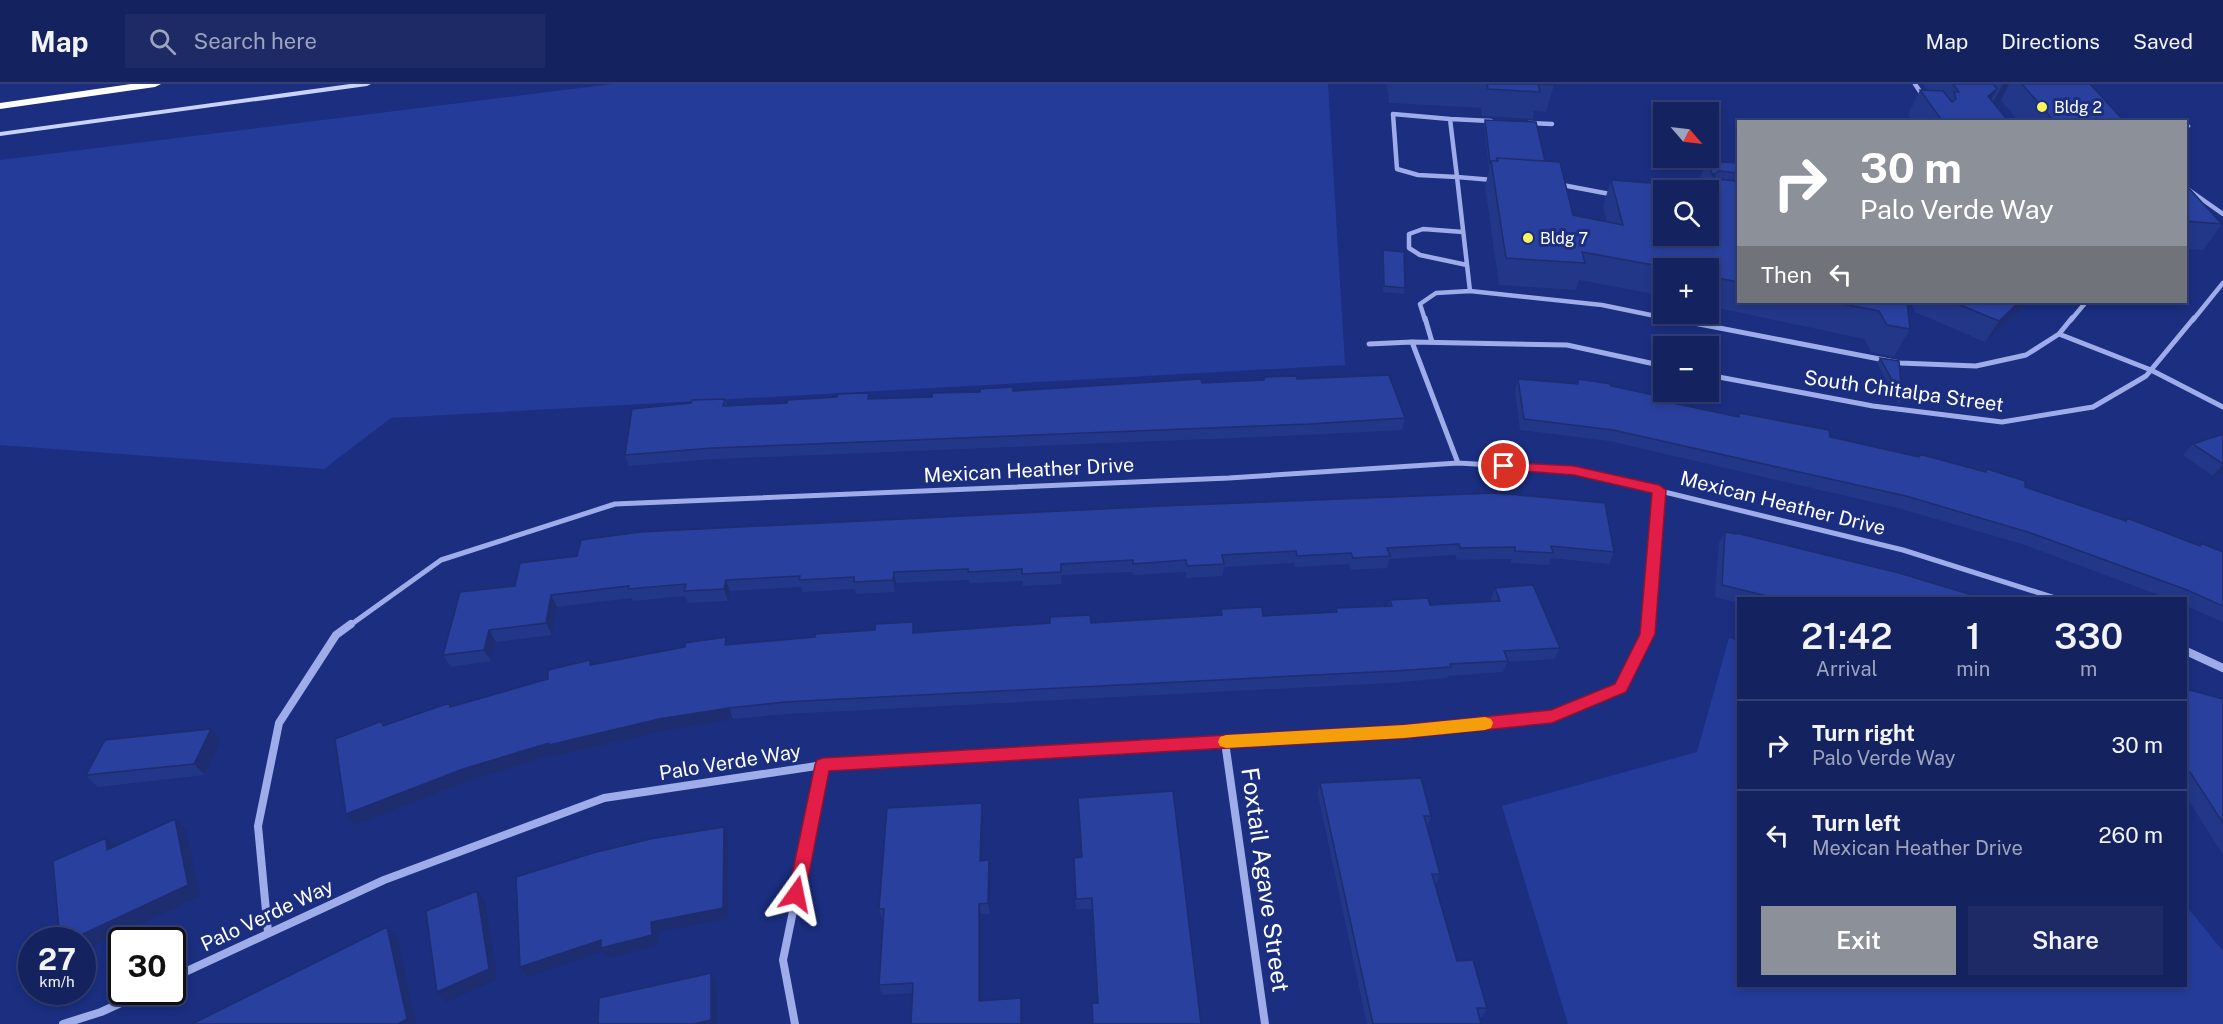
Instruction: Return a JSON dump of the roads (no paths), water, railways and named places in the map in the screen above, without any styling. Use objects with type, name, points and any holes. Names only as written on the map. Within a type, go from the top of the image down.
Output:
[{"type":"highway","points":[[1,105],[156,84]]},
{"type":"main road","points":[[0,134],[367,84]]},
{"type":"street","points":[[1915,84],[1927,103]]},
{"type":"street","points":[[1495,121],[1393,114],[1397,169],[1418,175],[1504,180]]},
{"type":"street","points":[[1450,119],[1470,291]]},
{"type":"street","points":[[1518,122],[1552,124]]},
{"type":"street","points":[[1551,184],[1628,196]]},
{"type":"street","points":[[2187,189],[2223,214]]},
{"type":"street","points":[[1464,232],[1423,230],[1409,234],[1409,248],[1419,255],[1467,265]]},
{"type":"street","name":"South Chitalpa Street","points":[[1719,377],[1873,406],[2002,422],[2093,407],[2146,376],[2223,283]]},
{"type":"street","points":[[1432,342],[1420,304],[1436,293],[1470,291],[1602,305],[1900,363],[1976,366],[2026,355],[2059,334],[2085,303]]},
{"type":"street","points":[[2059,334],[2151,370],[2223,406]]},
{"type":"street","points":[[1412,342],[1458,464]]},
{"type":"street","points":[[1369,344],[1432,342],[1567,345],[1653,364]]},
{"type":"street","name":"Mexican Heather Drive","points":[[268,932],[258,826],[279,723],[336,635],[441,560],[615,504],[1229,478],[1458,464],[1574,470],[1903,550],[2052,597]]},
{"type":"street","name":"Palo Verde Way","points":[[186,971],[384,880],[604,798],[823,765],[1404,732],[1552,717],[1621,688],[1647,634],[1659,490]]},
{"type":"street","points":[[2187,651],[2223,668]]},
{"type":"street","name":"Foxtail Agave Street","points":[[1226,742],[1265,1024]]},
{"type":"street","points":[[795,1024],[783,960],[823,765]]},
{"type":"street","points":[[63,1024],[116,1005]]},
{"type":"place","name":"Bldg 2","points":[[2042,107]]},
{"type":"place","name":"Bldg 7","points":[[1528,238]]}]
